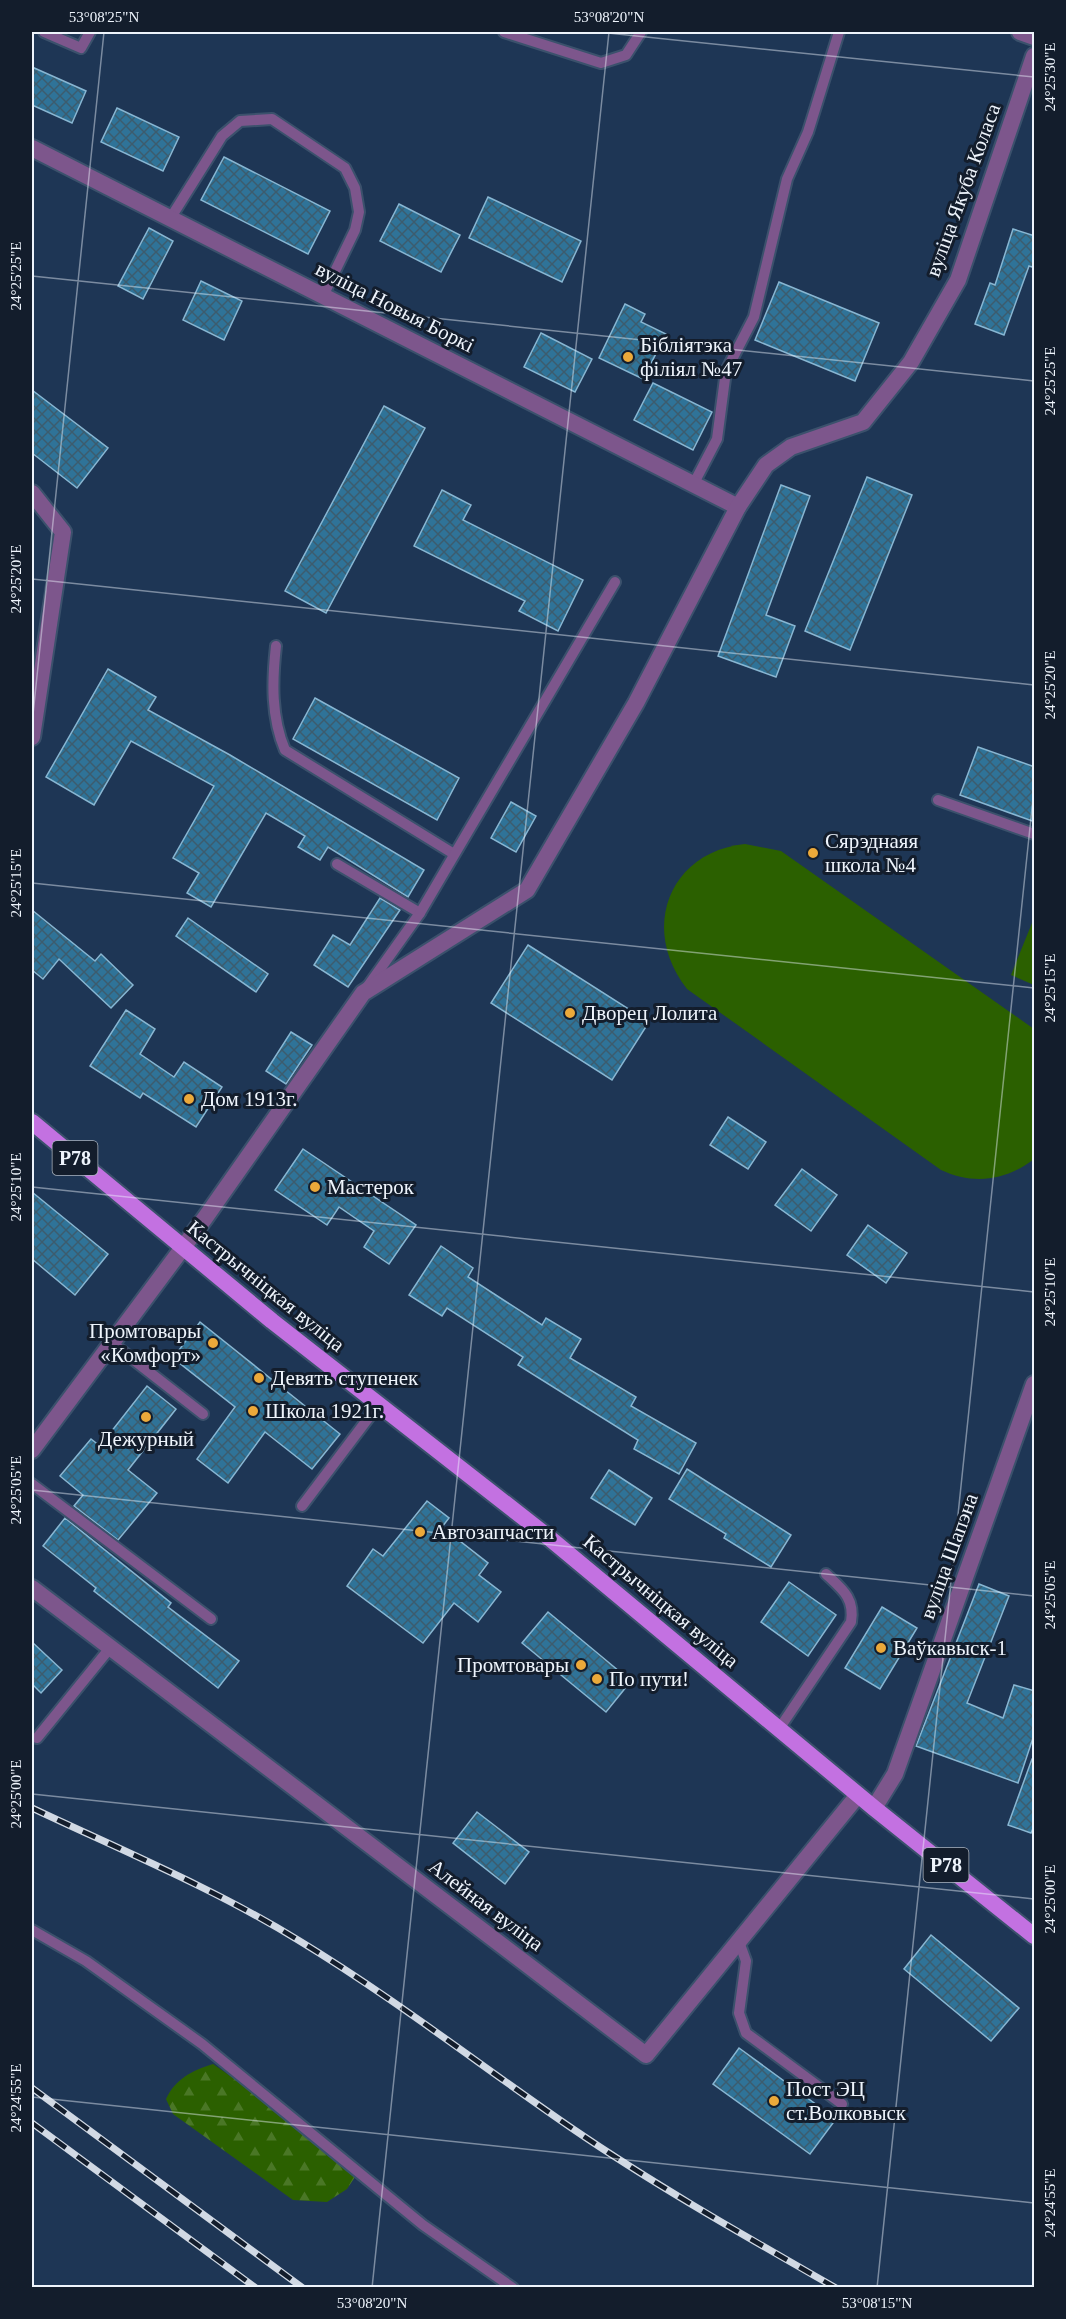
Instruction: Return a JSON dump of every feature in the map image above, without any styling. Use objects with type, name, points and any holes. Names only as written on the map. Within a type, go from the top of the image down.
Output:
[{"type":"main road","name":"Кастрычніцкая вуліца","points":[[32,1122],[182,1248],[547,1536],[858,1795],[1035,1936]]},
{"type":"street","points":[[1020,32],[1035,37]]},
{"type":"street","name":"вуліца Якуба Коласа","points":[[738,507],[766,465],[791,447],[863,423],[911,362],[958,280],[1035,56]]},
{"type":"street","name":"вуліца Новыя Боркі","points":[[32,148],[738,507]]},
{"type":"street","points":[[32,493],[63,532],[32,737]]},
{"type":"street","points":[[32,1450],[182,1248],[363,993],[526,890],[636,703],[738,507]]},
{"type":"street","name":"вуліца Шапэна","points":[[874,1808],[895,1774],[1035,1384]]},
{"type":"street","name":"Алейная вуліца","points":[[32,1588],[646,2055],[738,1939],[858,1795]]},
{"type":"lane","points":[[44,32],[81,48],[90,32]]},
{"type":"lane","points":[[504,32],[601,63],[626,55],[641,32]]},
{"type":"lane","points":[[693,485],[717,439],[726,371],[754,317],[788,179],[808,132],[839,32]]},
{"type":"lane","points":[[170,219],[222,136],[240,121],[272,119],[345,168],[355,188],[359,212],[355,231],[322,296]]},
{"type":"lane","points":[[363,993],[420,913],[615,582]]},
{"type":"lane","points":[[276,646],[272,679],[277,731],[285,750],[454,854]]},
{"type":"lane","points":[[938,800],[1035,834]]},
{"type":"lane","points":[[337,864],[420,913]]},
{"type":"lane","points":[[112,1343],[203,1414]]},
{"type":"lane","points":[[302,1506],[379,1404]]},
{"type":"lane","points":[[32,1484],[211,1619]]},
{"type":"lane","points":[[779,1729],[851,1622],[853,1611],[848,1594],[826,1574]]},
{"type":"lane","points":[[37,1738],[110,1648]]},
{"type":"lane","points":[[32,1930],[86,1961],[202,2044],[423,2225],[513,2288]]},
{"type":"lane","points":[[738,1939],[746,1961],[739,2013],[746,2033],[843,2104]]},
{"type":"green space","points":[[745,844],[781,851],[1034,1029],[1034,1159],[1012,1172],[989,1178],[965,1178],[941,1170],[687,989],[673,966],[665,943],[664,919],[670,897],[680,878],[697,862],[718,850]]},
{"type":"green space","points":[[1034,918],[1034,985],[1011,975]]},
{"type":"green space","points":[[213,2064],[352,2160],[357,2174],[347,2189],[327,2202],[293,2200],[173,2114],[166,2099],[174,2086],[192,2072]]},
{"type":"building","points":[[32,67],[86,91],[72,123],[32,105]]},
{"type":"building","points":[[117,108],[179,137],[163,171],[101,142]]},
{"type":"building","points":[[224,157],[330,211],[308,254],[201,200]]},
{"type":"building","points":[[488,197],[581,241],[562,282],[469,238]]},
{"type":"building","points":[[399,204],[460,235],[441,272],[380,241]]},
{"type":"building","points":[[149,228],[173,241],[143,299],[118,286]]},
{"type":"building","points":[[1013,229],[1035,236],[1035,268],[1029,266],[1004,335],[975,324],[990,283],[995,285]]},
{"type":"building","points":[[201,281],[242,301],[224,340],[183,320]]},
{"type":"building","points":[[779,282],[879,323],[855,381],[755,340]]},
{"type":"building","points":[[625,304],[645,314],[641,322],[666,334],[643,379],[599,358]]},
{"type":"building","points":[[541,333],[592,359],[575,392],[524,367]]},
{"type":"building","points":[[653,383],[712,412],[693,450],[634,420]]},
{"type":"building","points":[[32,390],[108,448],[77,488],[32,453]]},
{"type":"building","points":[[384,406],[425,428],[326,613],[285,591]]},
{"type":"building","points":[[867,477],[912,495],[850,650],[805,631]]},
{"type":"building","points":[[781,485],[810,496],[766,615],[795,626],[776,677],[718,656]]},
{"type":"building","points":[[442,490],[471,505],[463,520],[583,580],[558,631],[519,611],[525,601],[414,546]]},
{"type":"building","points":[[108,669],[156,697],[148,710],[230,755],[424,870],[408,897],[328,847],[320,860],[298,847],[305,836],[266,813],[211,907],[187,893],[199,873],[173,858],[214,786],[131,741],[94,805],[46,777]]},
{"type":"building","points":[[315,698],[459,778],[437,820],[293,739]]},
{"type":"building","points":[[978,747],[1035,767],[1035,822],[960,795]]},
{"type":"building","points":[[511,802],[536,816],[516,852],[491,838]]},
{"type":"building","points":[[380,898],[400,910],[348,987],[314,965],[333,935],[350,945]]},
{"type":"building","points":[[32,910],[95,961],[101,954],[133,985],[111,1008],[59,959],[43,979],[32,970]]},
{"type":"building","points":[[188,918],[268,974],[256,992],[176,936]]},
{"type":"building","name":"Дворец Лолита","points":[[528,945],[649,1022],[612,1080],[491,1003]]},
{"type":"building","points":[[126,1010],[155,1029],[140,1054],[174,1077],[184,1062],[222,1087],[196,1127],[143,1093],[140,1098],[90,1066]]},
{"type":"building","points":[[291,1032],[312,1045],[286,1084],[266,1071]]},
{"type":"building","points":[[728,1117],[766,1142],[748,1169],[710,1145]]},
{"type":"building","points":[[303,1149],[416,1225],[389,1264],[364,1247],[374,1231],[339,1207],[327,1225],[275,1190]]},
{"type":"building","points":[[802,1169],[837,1195],[811,1231],[775,1205]]},
{"type":"building","points":[[32,1192],[108,1254],[75,1295],[32,1259]]},
{"type":"building","points":[[868,1225],[907,1253],[886,1283],[847,1255]]},
{"type":"building","points":[[441,1246],[473,1268],[468,1277],[542,1325],[546,1318],[581,1339],[570,1358],[636,1397],[631,1406],[696,1443],[679,1474],[634,1449],[638,1440],[518,1365],[523,1357],[447,1308],[442,1316],[409,1295]]},
{"type":"building","points":[[200,1322],[340,1434],[312,1469],[265,1432],[228,1483],[197,1459],[235,1407],[173,1358]]},
{"type":"building","points":[[147,1386],[176,1409],[128,1470],[157,1493],[118,1540],[74,1506],[83,1495],[60,1476],[91,1439],[100,1446]]},
{"type":"building","points":[[687,1469],[791,1535],[771,1567],[724,1538],[726,1534],[669,1499]]},
{"type":"building","points":[[609,1470],[652,1498],[635,1525],[591,1498]]},
{"type":"building","points":[[427,1501],[449,1518],[442,1527],[488,1563],[479,1575],[501,1592],[478,1622],[454,1603],[423,1643],[347,1586],[373,1549],[383,1556]]},
{"type":"building","points":[[65,1518],[171,1603],[168,1607],[239,1661],[218,1688],[94,1591],[96,1588],[43,1546]]},
{"type":"building","points":[[789,1582],[836,1615],[808,1656],[761,1622]]},
{"type":"building","points":[[979,1584],[1009,1596],[967,1703],[1003,1718],[1014,1685],[1035,1691],[1035,1732],[1018,1783],[916,1746]]},
{"type":"building","name":"Ваўкавыск-1","points":[[882,1607],[917,1628],[880,1689],[845,1668]]},
{"type":"building","name":"Промтовары","points":[[548,1612],[631,1681],[606,1712],[522,1643]]},
{"type":"building","points":[[32,1642],[62,1670],[41,1693],[32,1684]]},
{"type":"building","points":[[1032,1759],[1035,1759],[1035,1824],[1031,1833],[1008,1825]]},
{"type":"building","points":[[477,1812],[529,1852],[505,1884],[453,1843]]},
{"type":"building","points":[[931,1935],[1019,2008],[991,2041],[904,1969]]},
{"type":"building","name":"Пост ЭЦ ст.Волковыск","points":[[739,2048],[836,2119],[810,2154],[713,2084]]},
{"type":"railway","points":[[32,1808],[200,1886],[298,1940],[403,2009],[637,2171],[836,2288]]},
{"type":"railway","points":[[32,2088],[303,2288]]},
{"type":"railway","points":[[32,2123],[256,2288]]},
{"type":"place","name":"Бібліятэка філіял №47","points":[[628,357]]},
{"type":"place","name":"Сярэднаяя школа №4","points":[[813,853]]},
{"type":"place","name":"Дворец Лолита","points":[[570,1013]]},
{"type":"place","name":"Дом 1913г.","points":[[189,1099]]},
{"type":"place","name":"Мастерок","points":[[315,1187]]},
{"type":"place","name":"Промтовары «Комфорт»","points":[[213,1343]]},
{"type":"place","name":"Девять ступенек","points":[[259,1378]]},
{"type":"place","name":"Школа 1921г.","points":[[253,1411]]},
{"type":"place","name":"Дежурный","points":[[146,1417]]},
{"type":"place","name":"Автозапчасти","points":[[420,1532]]},
{"type":"place","name":"Ваўкавыск-1","points":[[881,1648]]},
{"type":"place","name":"Промтовары","points":[[581,1665]]},
{"type":"place","name":"По пути!","points":[[597,1679]]},
{"type":"place","name":"Пост ЭЦ ст.Волковыск","points":[[774,2101]]}]
